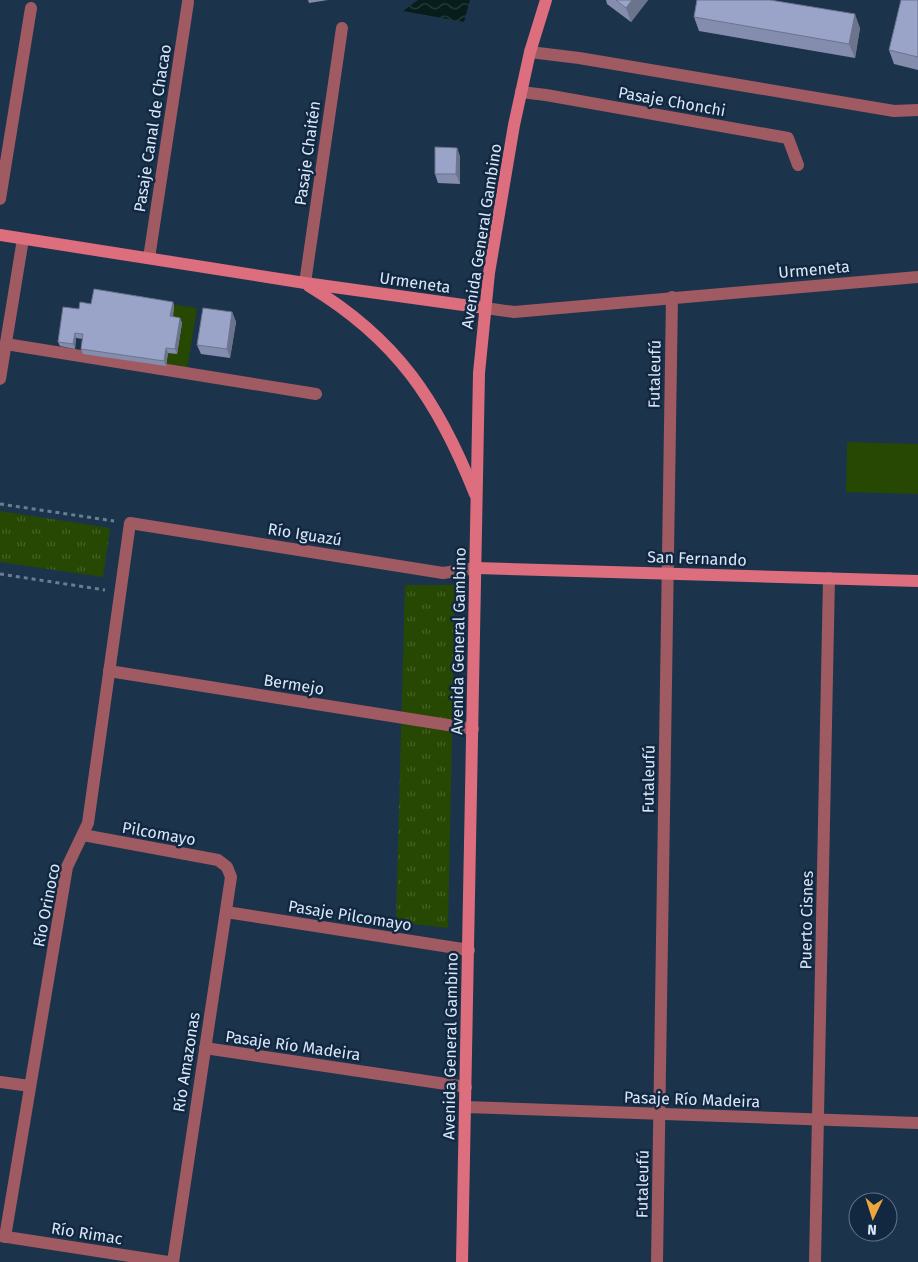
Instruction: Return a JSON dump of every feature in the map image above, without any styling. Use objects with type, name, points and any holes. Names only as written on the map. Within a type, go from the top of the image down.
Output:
[{"type":"street","name":"Avenida General Gambino","points":[[462,1262],[479,373],[489,273],[521,92],[537,26],[546,0]]},
{"type":"street","name":"Avenida General Gambino","points":[[537,26],[556,0]]},
{"type":"street","name":"Pasaje Canal de Chacao","points":[[149,258],[188,2]]},
{"type":"street","points":[[0,199],[31,8]]},
{"type":"street","name":"Pasaje Chaitén","points":[[305,283],[342,28]]},
{"type":"street","points":[[530,52],[579,58],[894,112],[918,110]]},
{"type":"street","name":"Pasaje Chonchi","points":[[521,92],[788,138],[798,165]]},
{"type":"street","name":"Urmeneta","points":[[0,235],[305,283],[514,312],[918,277]]},
{"type":"street","points":[[0,379],[23,239]]},
{"type":"street","points":[[305,283],[351,314],[375,334],[416,380],[450,436],[477,501]]},
{"type":"street","name":"Futaleufú","points":[[657,1262],[672,297]]},
{"type":"street","points":[[6,344],[316,394]]},
{"type":"street","name":"Río Iguazú","points":[[130,523],[443,573],[476,568]]},
{"type":"street","name":"Río Orinoco","points":[[3,1237],[67,868],[88,823],[130,523]]},
{"type":"street","name":"San Fernando","points":[[476,568],[918,581]]},
{"type":"street","name":"Puerto Cisnes","points":[[815,1262],[829,578]]},
{"type":"street","name":"Bermejo","points":[[109,671],[473,729]]},
{"type":"street","name":"Pilcomayo","points":[[83,835],[212,859],[227,867]]},
{"type":"street","name":"Río Amazonas","points":[[173,1262],[231,878],[227,867]]},
{"type":"street","name":"Pasaje Pilcomayo","points":[[226,912],[469,950]]},
{"type":"street","name":"Pasaje Río Madeira","points":[[205,1048],[466,1087]]},
{"type":"street","points":[[0,1082],[30,1086]]},
{"type":"street","name":"Pasaje Río Madeira","points":[[465,1107],[918,1123]]},
{"type":"street","name":"Río Rimac","points":[[3,1237],[168,1262]]},
{"type":"path","points":[[0,504],[130,523]]},
{"type":"path","points":[[0,574],[120,592]]},
{"type":"green space","points":[[95,292],[197,308],[187,369],[85,353]]},
{"type":"green space","points":[[847,442],[918,444],[918,494],[846,492]]},
{"type":"green space","points":[[0,511],[110,528],[103,577],[0,562]]},
{"type":"green space","points":[[405,585],[455,585],[448,928],[396,922]]},
{"type":"water","points":[[418,0],[470,0],[464,22],[403,11]]},
{"type":"building","points":[[616,0],[632,0],[626,8]]},
{"type":"building","points":[[697,0],[770,0],[855,14],[849,44],[694,17]]},
{"type":"building","points":[[901,0],[918,0],[918,57],[889,50]]},
{"type":"building","points":[[435,147],[457,148],[456,174],[435,174]]},
{"type":"building","points":[[94,289],[173,302],[170,316],[180,318],[175,349],[166,348],[164,361],[81,349],[83,334],[75,333],[73,344],[58,342],[63,307],[79,309],[80,302],[91,304]]},
{"type":"building","points":[[203,308],[232,312],[227,349],[197,345]]}]
